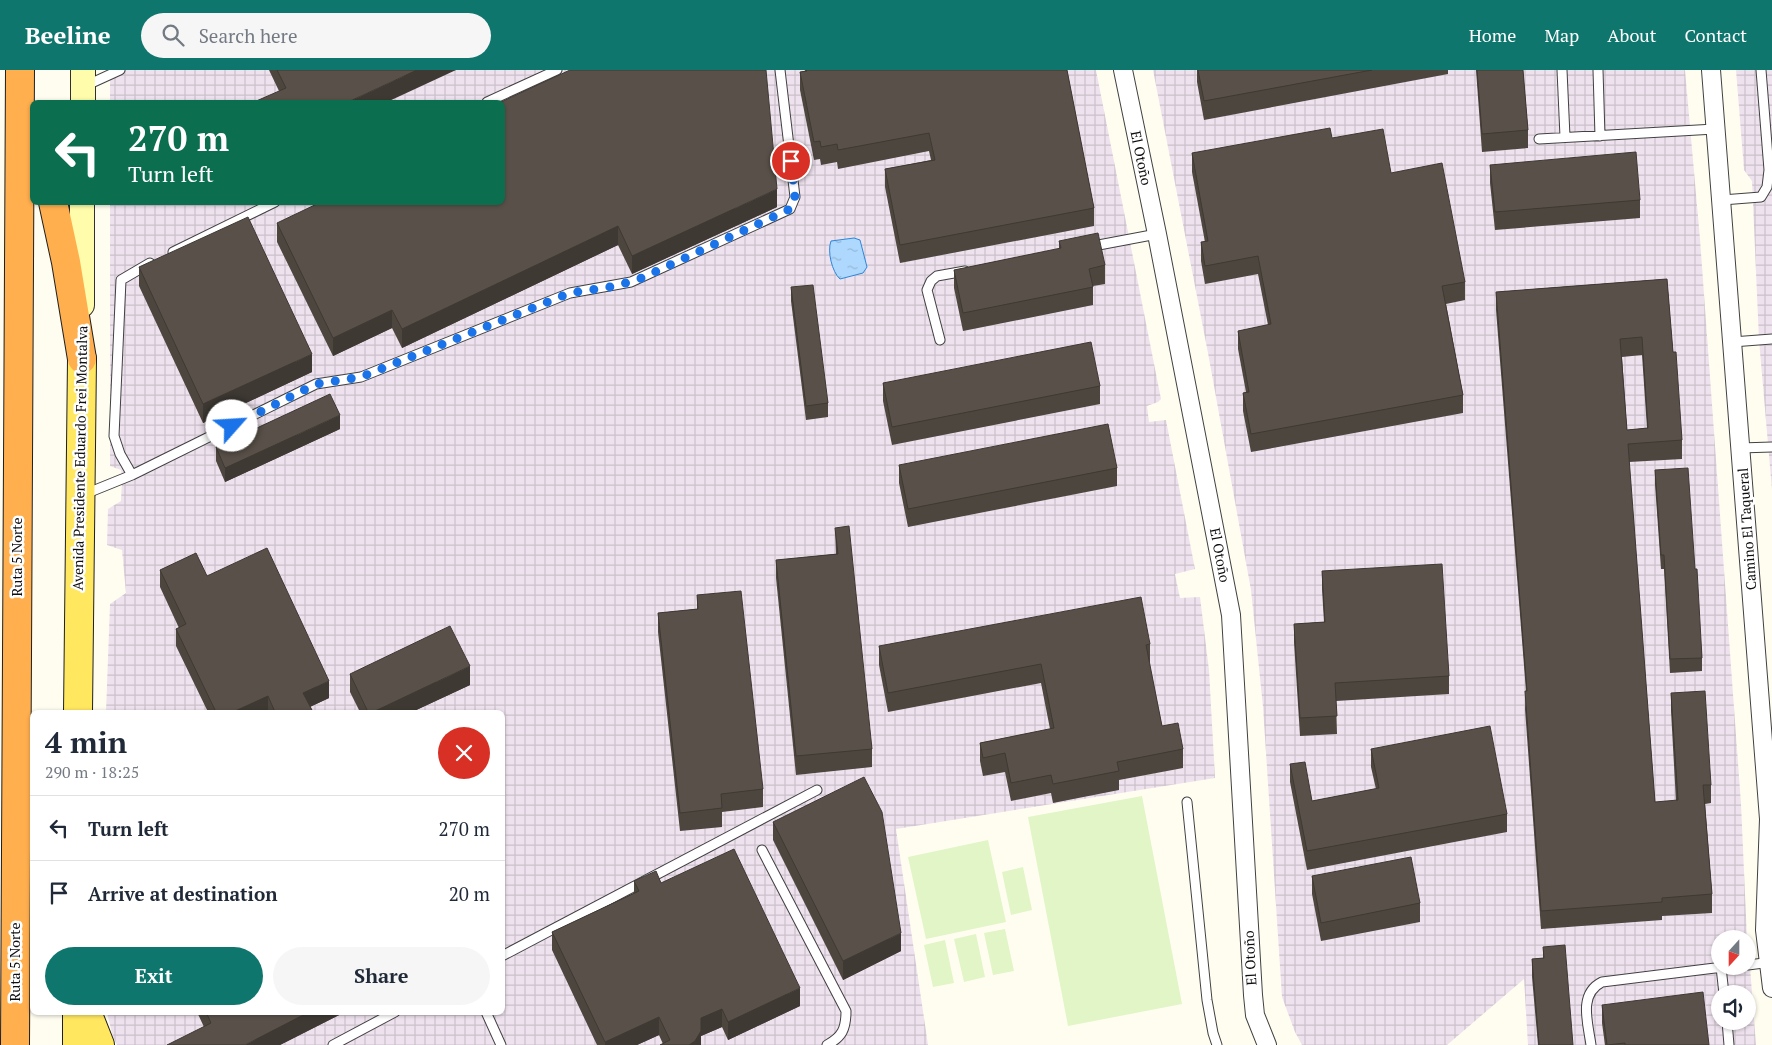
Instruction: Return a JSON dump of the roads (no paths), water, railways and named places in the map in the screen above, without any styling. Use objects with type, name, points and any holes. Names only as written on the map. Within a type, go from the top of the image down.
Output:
[{"type":"highway","name":"Ruta 5 Norte","points":[[15,1045],[20,70]]},
{"type":"highway","points":[[32,70],[36,100]]},
{"type":"highway","points":[[54,205],[66,262],[82,359]]},
{"type":"main road","name":"Avenida Presidente Eduardo Frei Montalva","points":[[78,710],[82,359]]},
{"type":"main road","points":[[77,1045],[86,1015]]},
{"type":"main road","points":[[88,1015],[100,1045]]},
{"type":"street","name":"El Otoño","points":[[1123,70],[1231,615],[1241,768],[1252,995],[1255,1015],[1267,1045]]},
{"type":"street","name":"Camino El Taqueral","points":[[1711,70],[1740,448],[1767,721],[1769,819],[1766,930],[1771,962],[1772,988]]},
{"type":"street","name":"Avenida Presidente Eduardo Frei Montalva","points":[[82,205],[82,359]]},
{"type":"lane","points":[[83,87],[120,70]]},
{"type":"lane","points":[[491,100],[557,70]]},
{"type":"lane","points":[[80,496],[132,475],[316,384],[361,377],[570,293],[616,286],[642,278],[790,209],[795,198],[780,70]]},
{"type":"lane","points":[[1562,70],[1565,137]]},
{"type":"lane","points":[[1598,70],[1600,136]]},
{"type":"lane","points":[[1722,200],[1760,197],[1767,187],[1769,170],[1761,70]]},
{"type":"lane","points":[[1539,138],[1715,130]]},
{"type":"lane","points":[[132,475],[120,454],[114,436],[121,280],[135,270],[269,205]]},
{"type":"lane","points":[[1082,249],[1157,234]]},
{"type":"lane","points":[[940,340],[927,290],[931,281],[937,276],[976,269]]},
{"type":"lane","points":[[1732,342],[1772,339]]},
{"type":"lane","points":[[1740,448],[1772,447]]},
{"type":"lane","points":[[505,954],[817,790]]},
{"type":"lane","points":[[1187,802],[1207,1000],[1217,1045]]},
{"type":"lane","points":[[762,850],[846,1012],[846,1024],[841,1035],[834,1042],[827,1045]]},
{"type":"lane","points":[[1756,963],[1771,962]]},
{"type":"lane","points":[[1591,1045],[1586,1002],[1589,992],[1597,984],[1711,968]]},
{"type":"lane","points":[[333,1045],[389,1015]]},
{"type":"lane","points":[[487,1015],[500,1045]]},
{"type":"lane","points":[[1728,1030],[1729,1045]]},
{"type":"water","points":[[854,238],[860,240],[867,267],[863,273],[840,279],[831,261],[831,241]]}]
